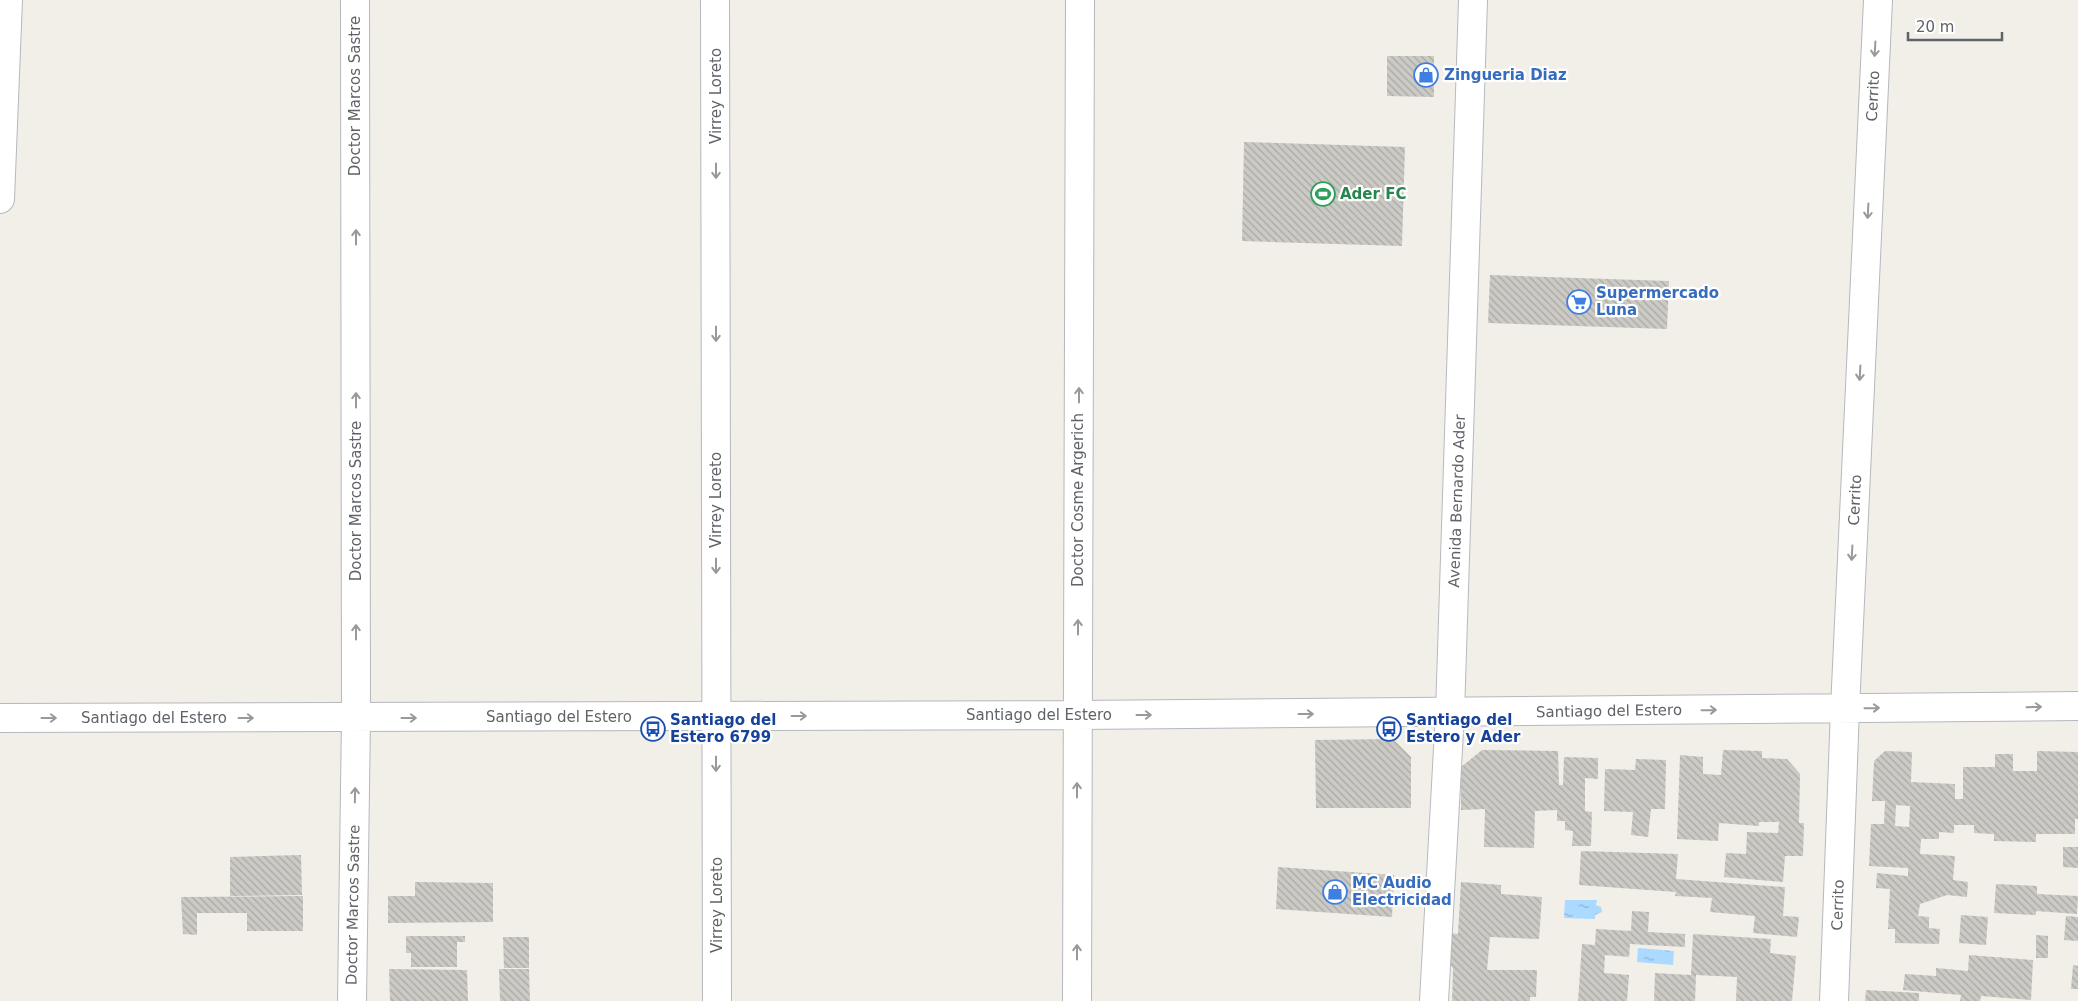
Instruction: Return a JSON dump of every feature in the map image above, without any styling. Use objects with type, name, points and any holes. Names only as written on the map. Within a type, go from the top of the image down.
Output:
[{"type":"street","points":[[0,199],[2,70],[8,0]]},
{"type":"street","name":"Doctor Marcos Sastre","points":[[352,1001],[356,718],[355,0]]},
{"type":"street","name":"Virrey Loreto","points":[[716,0],[717,1001]]},
{"type":"street","name":"Doctor Cosme Argerich","points":[[1077,1001],[1080,0]]},
{"type":"street","name":"Avenida Bernardo Ader","points":[[1434,1001],[1450,713],[1473,0]]},
{"type":"street","name":"Cerrito","points":[[1834,1001],[1845,709],[1878,0]]},
{"type":"street","name":"Santiago del Estero","points":[[0,718],[1078,716],[2078,706]]},
{"type":"water","points":[[1565,900],[1597,900],[1596,905],[1601,907],[1602,912],[1595,915],[1595,919],[1564,918]]},
{"type":"water","points":[[1638,948],[1674,951],[1673,965],[1637,962]]},
{"type":"building","points":[[1387,56],[1434,56],[1434,97],[1387,96]]},
{"type":"building","name":"Ader FC","points":[[1244,142],[1405,147],[1402,246],[1242,241]]},
{"type":"building","name":"Supermercado Luna","points":[[1490,275],[1669,281],[1667,329],[1488,323]]},
{"type":"building","points":[[1393,739],[1411,757],[1411,808],[1316,808],[1315,740]]},
{"type":"building","points":[[1482,750],[1558,751],[1559,785],[1563,785],[1564,757],[1598,758],[1598,779],[1585,778],[1585,811],[1592,812],[1591,846],[1572,846],[1573,831],[1565,830],[1565,821],[1557,821],[1557,810],[1535,811],[1534,848],[1484,847],[1485,809],[1461,810],[1461,767]]},
{"type":"building","points":[[1723,750],[1762,751],[1762,758],[1787,759],[1800,774],[1799,823],[1804,823],[1803,856],[1785,856],[1783,882],[1724,877],[1726,853],[1746,854],[1747,832],[1778,833],[1779,822],[1759,822],[1759,826],[1719,823],[1718,841],[1677,839],[1680,755],[1703,757],[1703,774],[1721,775]]},
{"type":"building","points":[[1885,751],[1912,752],[1911,782],[1955,784],[1955,799],[1963,799],[1963,767],[1995,767],[1995,754],[2013,754],[2013,771],[2037,771],[2037,751],[2078,752],[2078,819],[2075,819],[2075,834],[2036,834],[2036,842],[1994,841],[1994,834],[1974,833],[1974,825],[1954,825],[1954,833],[1939,832],[1939,839],[1921,839],[1920,854],[1955,856],[1953,880],[1968,882],[1967,897],[1947,895],[1920,904],[1918,916],[1929,917],[1929,928],[1940,929],[1939,944],[1895,943],[1895,929],[1888,929],[1890,889],[1876,888],[1877,873],[1908,876],[1908,868],[1869,866],[1871,824],[1884,824],[1885,801],[1872,801],[1874,761]],"holes":[[[1896,805],[1910,806],[1909,827],[1895,826]]]},
{"type":"building","points":[[1636,759],[1666,760],[1665,809],[1651,809],[1648,837],[1631,835],[1633,812],[1604,811],[1605,769],[1635,770]]},
{"type":"building","points":[[2063,847],[2078,847],[2078,868],[2063,867]]},
{"type":"building","points":[[1581,851],[1678,854],[1676,879],[1785,887],[1783,916],[1799,917],[1797,937],[1753,933],[1755,916],[1710,912],[1712,898],[1675,896],[1676,892],[1579,885]]},
{"type":"building","points":[[301,855],[302,895],[230,896],[230,857]]},
{"type":"building","name":"MC Audio Electricidad","points":[[1278,867],[1394,875],[1392,917],[1276,909]]},
{"type":"building","points":[[415,882],[493,883],[493,922],[388,923],[388,896],[415,896]]},
{"type":"building","points":[[1461,882],[1501,885],[1501,894],[1542,897],[1539,939],[1490,937],[1487,970],[1537,970],[1536,997],[1530,997],[1530,1001],[1452,1001],[1453,968],[1446,960],[1450,933],[1458,934]]},
{"type":"building","points":[[1996,884],[2037,886],[2037,894],[2078,896],[2077,914],[2036,911],[2036,915],[1994,913]]},
{"type":"building","points":[[303,896],[303,931],[247,931],[247,913],[197,913],[197,935],[183,934],[181,897]]},
{"type":"building","points":[[1632,911],[1649,912],[1648,932],[1685,934],[1685,947],[1630,944],[1629,957],[1605,955],[1604,973],[1629,975],[1627,1001],[1578,1001],[1582,944],[1595,945],[1596,929],[1631,931]]},
{"type":"building","points":[[1961,915],[1988,917],[1986,945],[1959,943]]},
{"type":"building","points":[[2066,916],[2078,917],[2078,941],[2064,940]]},
{"type":"building","points":[[1693,934],[1771,939],[1770,953],[1796,956],[1792,1001],[1736,1001],[1737,977],[1696,975],[1695,1001],[1654,1001],[1655,973],[1691,975]]},
{"type":"building","points":[[2036,935],[2048,936],[2048,958],[2036,958]]},
{"type":"building","points":[[406,936],[465,936],[465,942],[457,942],[457,967],[411,967],[411,953],[406,953]]},
{"type":"building","points":[[503,937],[529,937],[529,968],[504,968]]},
{"type":"building","points":[[1969,955],[2033,960],[2031,1000],[1981,996],[1980,1001],[1960,1001],[1961,995],[1903,990],[1905,974],[1936,976],[1936,968],[1968,971]]},
{"type":"building","points":[[2073,965],[2078,966],[2078,989],[2071,989]]},
{"type":"building","points":[[389,969],[467,970],[468,1001],[390,1001]]},
{"type":"building","points":[[499,969],[529,969],[530,1001],[500,1001]]},
{"type":"building","points":[[1866,990],[1919,993],[1919,1001],[1865,1001]]},
{"type":"place","name":"Zingueria Diaz","points":[[1426,75]]},
{"type":"place","name":"Ader FC","points":[[1323,194]]},
{"type":"place","name":"Supermercado Luna","points":[[1579,302]]},
{"type":"place","name":"Santiago del Estero 6799","points":[[653,729]]},
{"type":"place","name":"Santiago del Estero y Ader","points":[[1389,729]]},
{"type":"place","name":"MC Audio Electricidad","points":[[1335,892]]}]
